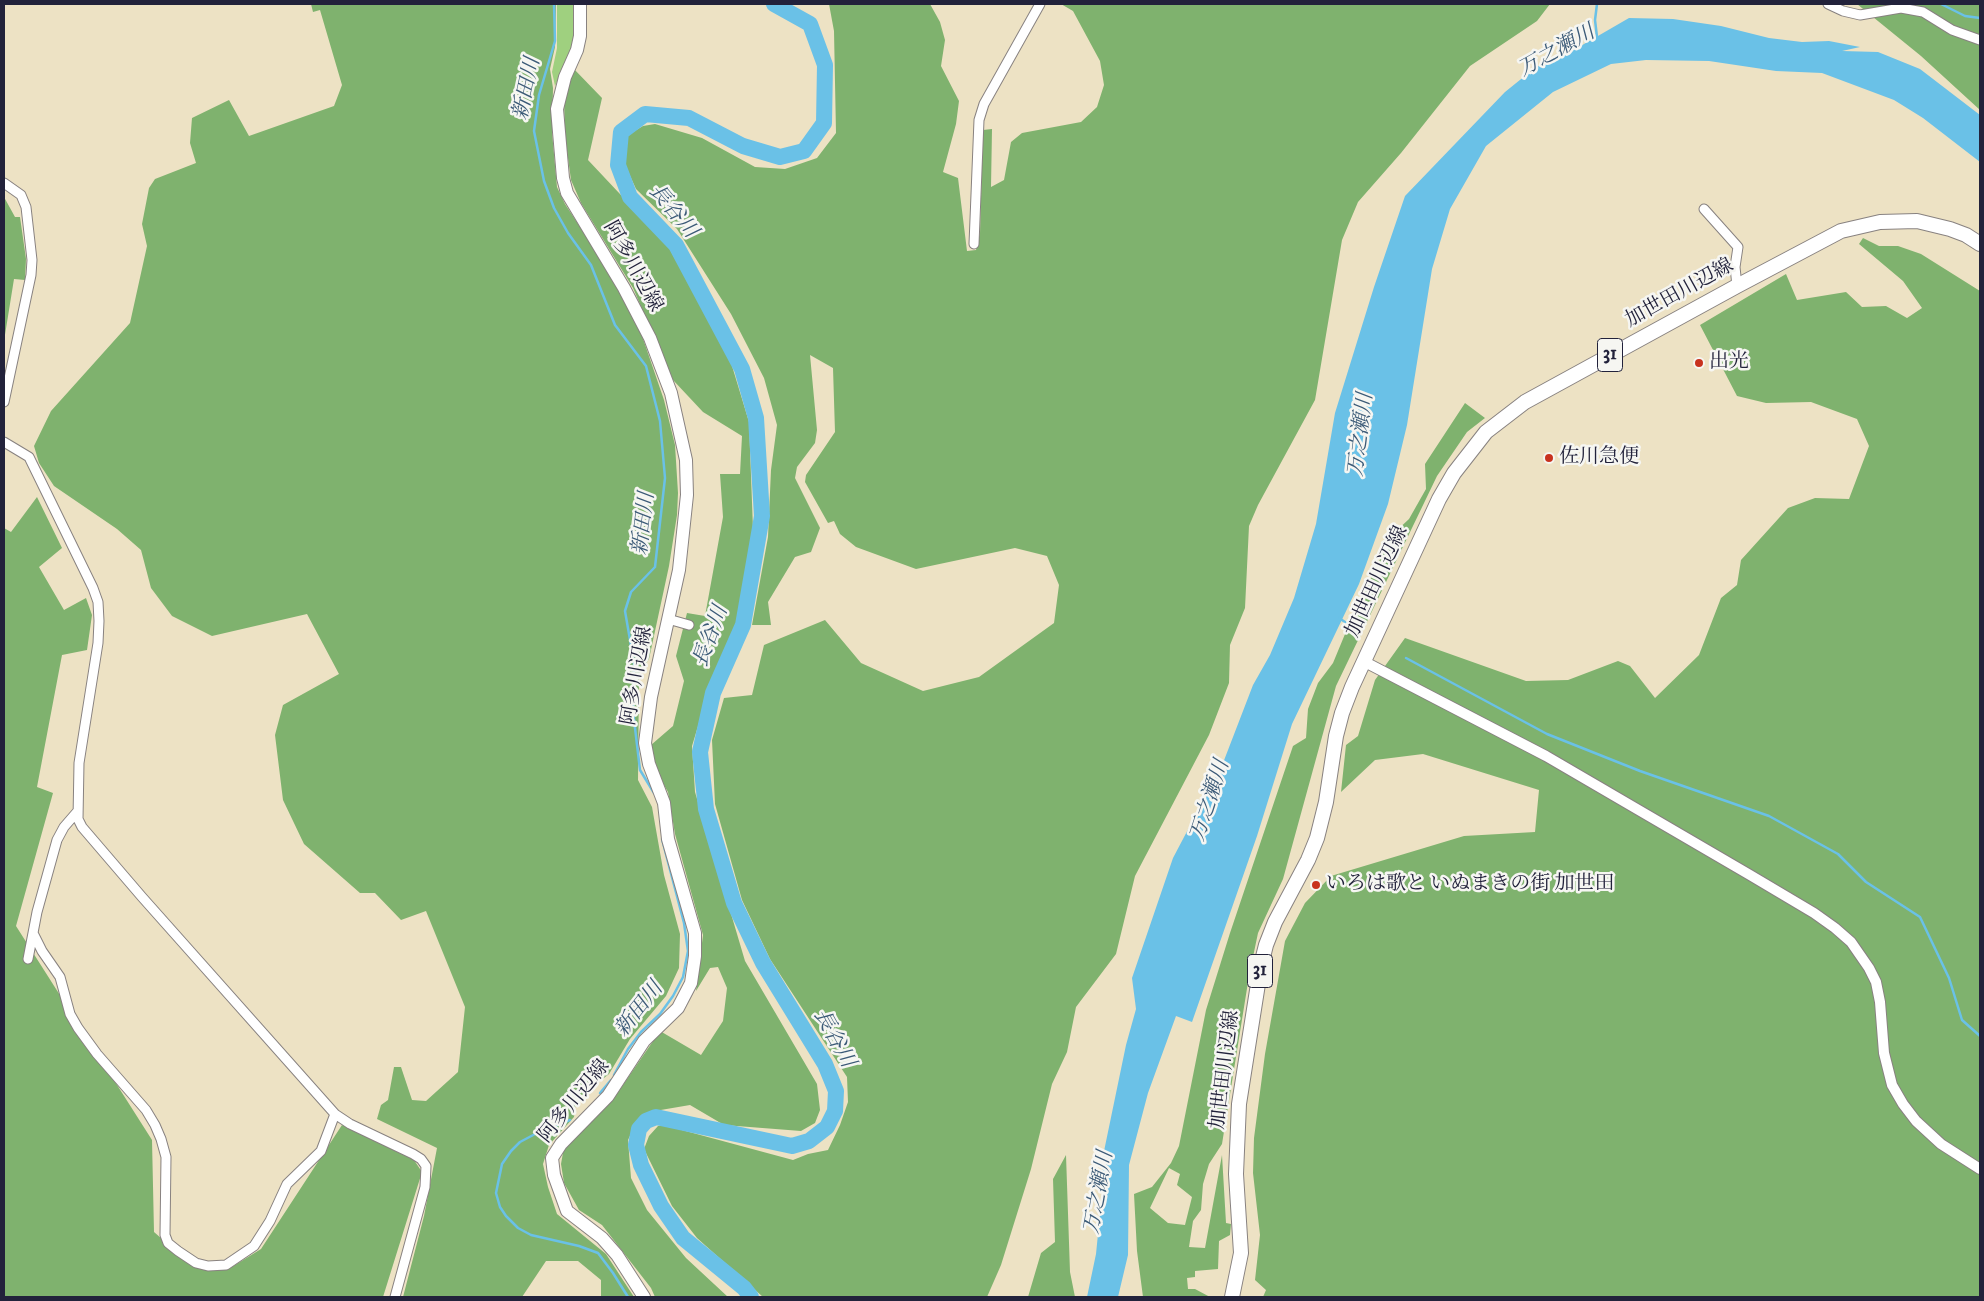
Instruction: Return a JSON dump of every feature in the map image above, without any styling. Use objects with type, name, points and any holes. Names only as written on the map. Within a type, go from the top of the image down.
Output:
[{"type":"main road","name":"阿多川辺線","points":[[580,4],[580,36],[577,50],[565,77],[557,109],[563,178],[567,193],[624,288],[650,338],[670,393],[686,460],[687,495],[679,570],[651,697],[645,743],[648,764],[664,803],[668,839],[695,933],[692,983],[678,1008],[644,1041],[608,1096],[561,1144],[552,1158],[554,1176],[567,1211],[602,1238],[617,1255],[644,1297]]},
{"type":"main road","name":"加世田川辺線","points":[[1232,1297],[1241,1253],[1236,1174],[1239,1104],[1260,965],[1274,922],[1318,838],[1326,802],[1336,736],[1342,713],[1363,661],[1439,499],[1454,474],[1486,432],[1525,402],[1841,231],[1871,223],[1896,220],[1935,224],[1966,235],[1980,244]]},
{"type":"street","points":[[974,244],[979,120],[984,104],[1040,4]]},
{"type":"street","points":[[1828,4],[1843,12],[1860,15],[1901,8],[1924,12],[1952,30],[1980,40]]},
{"type":"street","points":[[4,183],[21,195],[26,207],[32,260],[31,275],[4,402]]},
{"type":"street","points":[[1704,209],[1738,247],[1735,267],[1737,286]]},
{"type":"street","points":[[4,442],[29,457],[93,588],[98,602],[98,643],[79,763],[77,812],[82,827],[335,1114],[350,1124],[413,1154],[421,1159],[426,1166],[425,1186],[395,1297]]},
{"type":"street","points":[[668,619],[689,625]]},
{"type":"street","points":[[1363,661],[1546,756],[1814,913],[1835,928],[1851,942],[1876,982],[1880,1002],[1884,1053],[1892,1085],[1903,1104],[1916,1120],[1941,1144],[1980,1169]]},
{"type":"street","points":[[28,959],[49,864],[57,840],[64,826],[77,812]]},
{"type":"street","points":[[33,933],[42,951],[60,977],[70,1014],[78,1028],[97,1054],[146,1110],[155,1125],[166,1157],[165,1235],[168,1243],[196,1263],[218,1267],[226,1265],[254,1246],[270,1221],[287,1184],[321,1151],[335,1114]]},
{"type":"green space","points":[[311,4],[556,4],[555,47],[550,69],[553,88],[552,132],[557,187],[565,204],[616,282],[639,327],[664,400],[675,445],[678,493],[677,515],[669,566],[649,659],[639,674],[638,780],[652,807],[664,875],[680,934],[679,968],[666,996],[630,1039],[609,1074],[576,1100],[574,1117],[549,1145],[543,1164],[557,1214],[606,1254],[634,1297],[601,1297],[601,1280],[578,1261],[546,1261],[522,1297],[403,1297],[424,1216],[437,1148],[377,1119],[381,1105],[388,1100],[394,1067],[401,1067],[412,1100],[426,1101],[458,1072],[465,1007],[426,911],[401,920],[375,893],[360,893],[304,844],[283,800],[275,735],[283,705],[339,674],[307,614],[212,636],[172,616],[151,588],[141,550],[117,529],[54,486],[39,463],[34,446],[51,411],[130,323],[147,246],[142,224],[149,188],[155,179],[196,163],[190,143],[192,118],[229,100],[249,136],[334,106],[342,85],[320,10],[313,12]]},
{"type":"green space","points":[[557,4],[576,4],[576,29],[573,45],[555,86],[552,72],[557,48]]},
{"type":"green space","points":[[829,4],[930,4],[940,22],[945,40],[941,66],[959,101],[956,124],[943,172],[958,178],[967,251],[976,250],[980,233],[983,130],[992,129],[991,187],[1004,180],[1011,142],[1022,133],[1081,122],[1097,107],[1104,85],[1100,61],[1073,11],[1061,4],[1550,4],[1537,21],[1470,66],[1401,153],[1358,202],[1342,240],[1315,400],[1258,505],[1249,526],[1245,608],[1230,645],[1229,683],[1209,735],[1135,876],[1116,954],[1076,1007],[1067,1052],[1052,1084],[1031,1169],[1001,1265],[987,1297],[763,1297],[697,1238],[672,1206],[644,1149],[649,1136],[658,1126],[667,1126],[793,1160],[808,1154],[828,1150],[848,1102],[847,1077],[770,959],[742,900],[715,804],[712,740],[724,698],[752,695],[764,645],[825,620],[861,663],[923,691],[979,677],[1054,623],[1059,585],[1047,556],[1015,548],[916,569],[856,547],[840,534],[834,521],[828,523],[805,482],[806,475],[835,432],[833,368],[810,355],[817,430],[815,443],[797,467],[795,478],[820,528],[811,552],[795,557],[768,602],[771,625],[752,625],[768,537],[771,470],[777,425],[764,378],[731,314],[677,229],[636,189],[626,167],[624,149],[626,136],[643,126],[655,124],[702,138],[755,167],[785,169],[817,158],[836,133],[834,31]]},
{"type":"green space","points":[[1857,4],[1980,4],[1980,110],[1921,56]]},
{"type":"green space","points":[[573,68],[602,98],[588,160],[667,244],[729,356],[749,422],[753,529],[739,618],[709,690],[692,746],[695,792],[745,961],[817,1084],[820,1110],[815,1123],[801,1131],[724,1125],[690,1105],[649,1112],[637,1121],[628,1140],[631,1178],[647,1210],[686,1258],[728,1297],[655,1297],[651,1288],[602,1225],[579,1210],[564,1183],[561,1164],[564,1147],[616,1095],[660,1031],[701,1055],[723,1021],[727,988],[718,967],[710,968],[696,991],[703,935],[675,834],[668,792],[658,775],[651,745],[673,726],[684,681],[676,656],[687,613],[705,616],[723,517],[720,474],[740,474],[742,436],[703,412],[673,380],[633,288],[581,203],[571,180],[565,136],[564,99]]},
{"type":"green space","points":[[4,197],[15,217],[20,217],[26,259],[25,280],[14,279],[4,341]]},
{"type":"green space","points":[[1863,238],[1879,246],[1898,246],[1921,254],[1980,291],[1980,1297],[1263,1297],[1266,1290],[1255,1280],[1260,1235],[1253,1173],[1254,1138],[1265,1054],[1285,941],[1305,903],[1331,876],[1464,836],[1535,832],[1539,790],[1423,754],[1375,760],[1341,792],[1346,745],[1358,736],[1375,680],[1405,638],[1526,681],[1568,680],[1618,661],[1630,666],[1655,698],[1699,655],[1721,598],[1737,585],[1741,560],[1788,508],[1815,498],[1849,499],[1869,446],[1857,419],[1811,402],[1766,403],[1737,396],[1700,325],[1786,274],[1797,300],[1846,292],[1862,307],[1886,306],[1907,318],[1922,308],[1903,281],[1859,244]]},
{"type":"green space","points":[[1465,403],[1485,418],[1467,432],[1437,476],[1336,686],[1283,879],[1258,933],[1249,976],[1222,1144],[1209,1164],[1203,1184],[1201,1210],[1193,1221],[1189,1247],[1205,1248],[1222,1155],[1226,1223],[1231,1224],[1230,1235],[1219,1241],[1218,1269],[1195,1271],[1195,1277],[1187,1278],[1188,1289],[1195,1289],[1210,1297],[1143,1297],[1137,1251],[1134,1194],[1152,1187],[1171,1163],[1179,1146],[1206,1010],[1293,746],[1306,738],[1308,709],[1318,683],[1333,663],[1355,610],[1392,535],[1409,519],[1426,489],[1425,464]],"holes":[[[1169,1168],[1180,1174],[1177,1185],[1192,1197],[1185,1225],[1168,1223],[1150,1208]]]},
{"type":"green space","points":[[37,497],[62,548],[39,567],[64,610],[86,598],[92,615],[87,650],[62,655],[37,787],[53,793],[16,926],[152,1140],[154,1232],[193,1266],[227,1270],[261,1249],[342,1125],[414,1160],[422,1172],[383,1297],[4,1297],[4,528],[11,532]]},
{"type":"green space","points":[[1066,1155],[1070,1272],[1075,1297],[1028,1297],[1041,1253],[1055,1242],[1053,1179]]},
{"type":"water","name":"万之瀬川","points":[[1629,18],[1673,19],[1721,26],[1769,38],[1802,42],[1829,41],[1860,47],[1842,51],[1878,52],[1920,69],[1980,115],[1980,162],[1923,118],[1894,100],[1822,73],[1776,71],[1709,61],[1646,60],[1611,64],[1553,92],[1486,146],[1450,209],[1432,269],[1407,425],[1388,504],[1359,584],[1292,724],[1257,836],[1192,1022],[1176,1016],[1148,1093],[1129,1165],[1128,1255],[1118,1297],[1087,1297],[1096,1254],[1102,1194],[1103,1156],[1126,1045],[1136,1009],[1132,978],[1173,858],[1223,763],[1253,685],[1270,655],[1294,598],[1316,524],[1335,413],[1374,287],[1405,196],[1505,92],[1536,67],[1572,51]]},
{"type":"waterway","name":"新田川","points":[[554,4],[555,41],[539,95],[534,131],[544,181],[554,208],[568,233],[591,265],[615,325],[646,366],[660,421],[665,478],[655,567],[631,592],[625,611],[634,663],[633,711],[640,770],[654,793]]},
{"type":"waterway","name":"長谷川","points":[[751,1297],[744,1288],[683,1238],[661,1206],[641,1165],[636,1145],[639,1129],[646,1121],[656,1117],[792,1146],[809,1141],[827,1127],[835,1111],[836,1091],[825,1064],[763,963],[734,903],[706,809],[700,752],[713,693],[743,625],[762,516],[756,418],[742,369],[676,245],[630,197],[618,165],[621,132],[645,114],[689,118],[743,146],[780,157],[804,151],[824,123],[825,65],[810,24],[774,4]]},
{"type":"waterway","name":"万之瀬川","points":[[1597,4],[1595,20],[1597,37]]},
{"type":"waterway","points":[[1941,4],[1965,16],[1980,18]]},
{"type":"waterway","points":[[1339,618],[1354,628]]},
{"type":"waterway","points":[[1406,658],[1547,734],[1640,771],[1769,816],[1838,854],[1866,882],[1920,917],[1949,978],[1962,1020],[1980,1036]]},
{"type":"waterway","name":"新田川","points":[[614,1075],[628,1049],[641,1032],[660,1014],[673,996],[683,977],[688,951],[684,923],[662,839]]},
{"type":"waterway","name":"新田川","points":[[600,1093],[611,1080]]},
{"type":"waterway","name":"新田川","points":[[570,1120],[537,1133],[520,1142],[511,1151],[502,1164],[496,1193],[500,1207],[518,1228],[531,1235],[579,1246],[598,1253],[628,1297]]},
{"type":"place","name":"出光","points":[[1699,363]]},
{"type":"place","name":"佐川急便","points":[[1549,458]]},
{"type":"place","name":"いろは歌と いぬまきの街 加世田","points":[[1316,885]]}]
